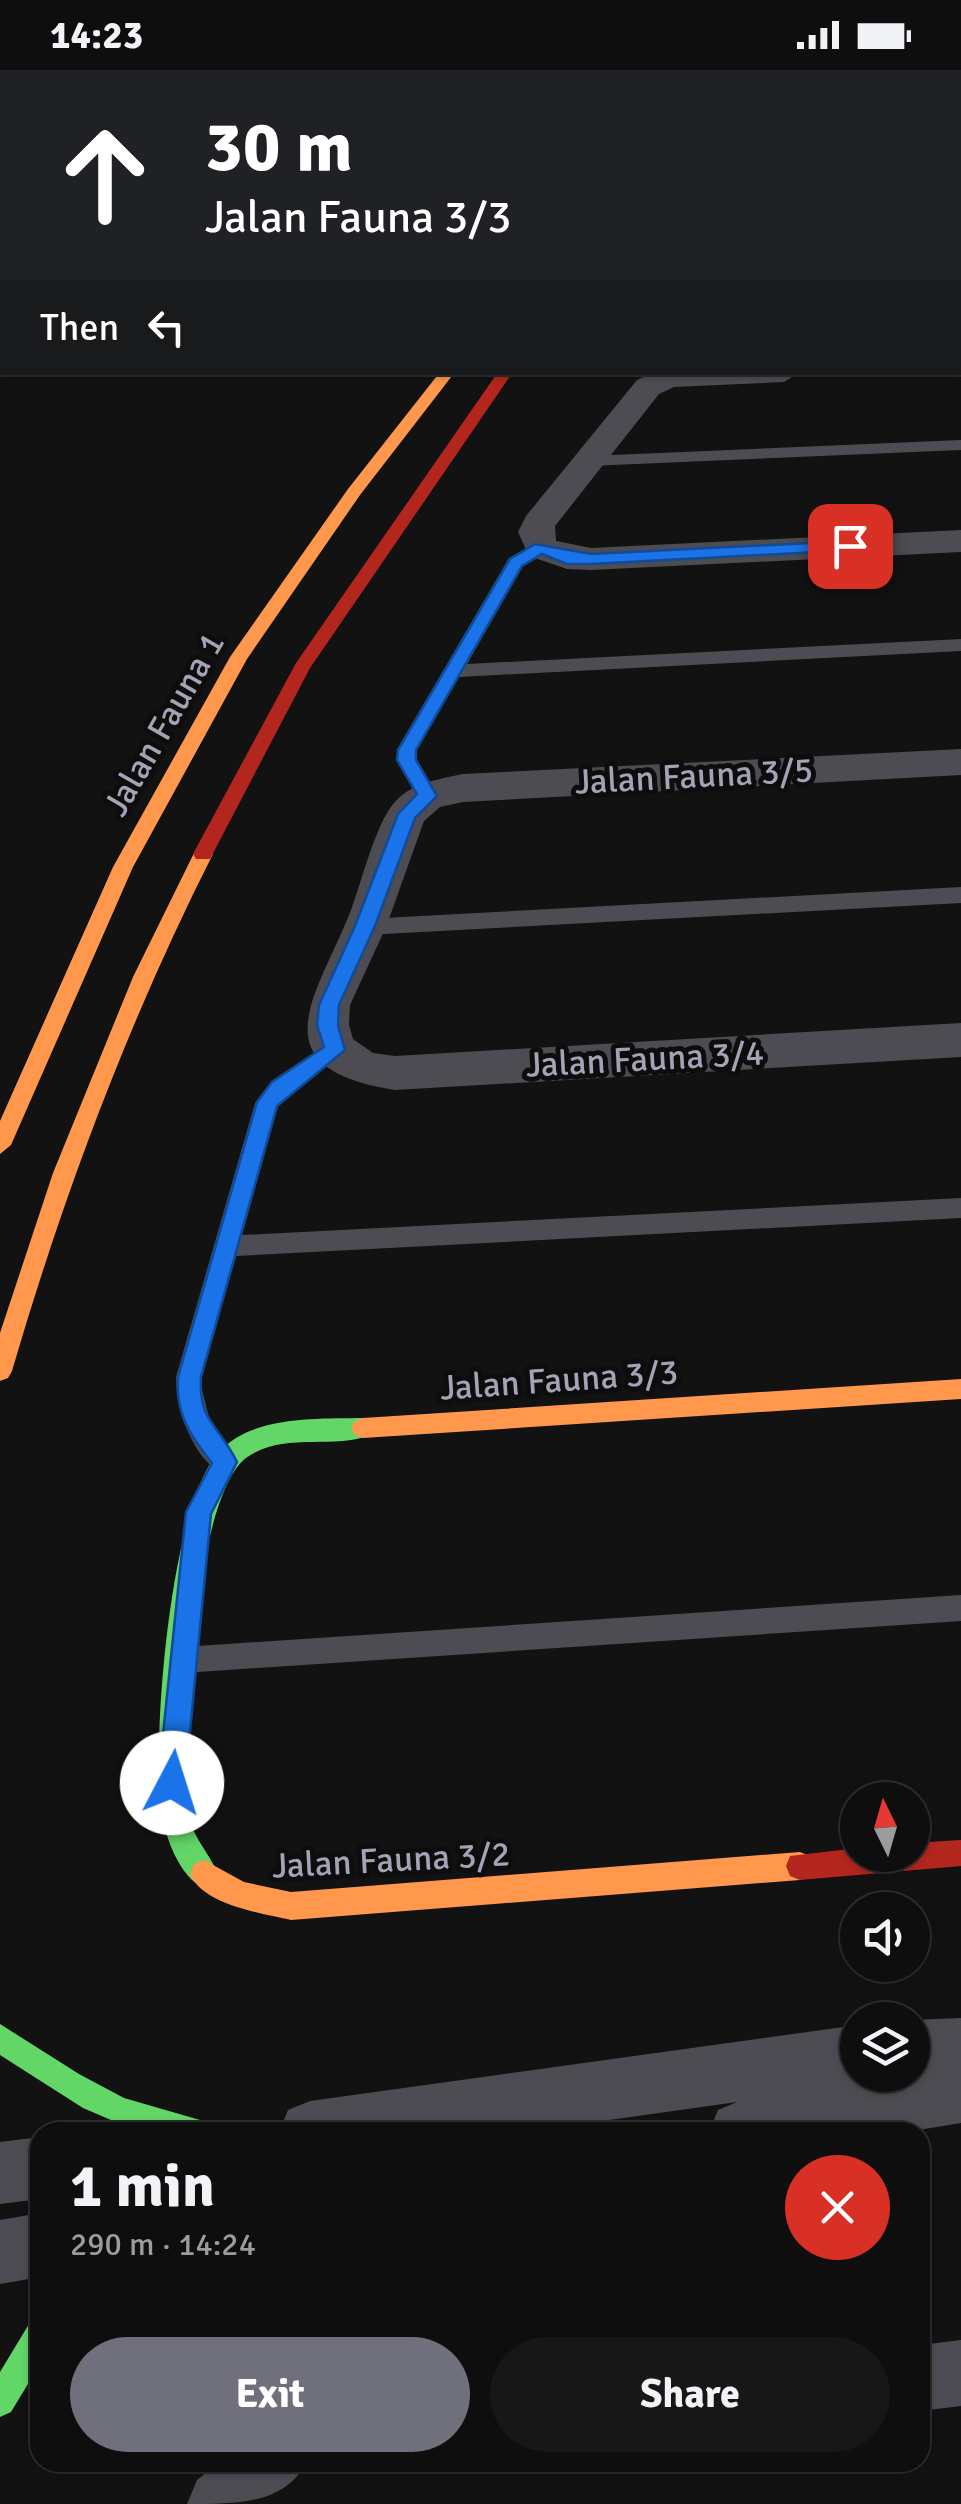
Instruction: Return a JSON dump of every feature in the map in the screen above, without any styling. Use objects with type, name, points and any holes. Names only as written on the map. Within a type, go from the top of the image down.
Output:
[{"type":"street","name":"Jalan Fauna 1","points":[[0,1145],[123,867],[239,657],[354,492],[446,375]]},
{"type":"street","points":[[0,1371],[23,1291],[99,1086],[192,876],[302,666],[504,375]]},
{"type":"street","points":[[726,375],[668,378],[639,396],[538,524],[535,532],[541,548],[567,558],[591,559],[961,541]]},
{"type":"street","name":"Jalan Fauna 3/5","points":[[428,796],[463,788],[961,762]]},
{"type":"street","points":[[335,1050],[328,1025],[329,1005],[365,926],[407,814],[428,796]]},
{"type":"street","name":"Jalan Fauna 3/4","points":[[335,1050],[363,1068],[395,1074],[961,1040]]},
{"type":"street","name":"Jalan Fauna 3/3","points":[[225,1462],[275,1435],[311,1431],[961,1389]]},
{"type":"street","name":"Jalan Fauna 3/2","points":[[225,1462],[199,1512],[172,1783],[174,1820],[186,1850],[210,1881],[247,1902],[291,1906],[961,1853]]},
{"type":"street","points":[[0,2038],[63,2084],[151,2122]]},
{"type":"street","points":[[930,2049],[961,2048]]},
{"type":"street","points":[[381,2122],[840,2058]]},
{"type":"street","points":[[795,2122],[961,2092]]},
{"type":"street","points":[[0,2173],[30,2169]]},
{"type":"street","points":[[0,2252],[30,2247]]},
{"type":"street","points":[[0,2402],[30,2352]]},
{"type":"street","points":[[930,2377],[961,2374]]},
{"type":"street","points":[[221,2504],[261,2472]]},
{"type":"lane","points":[[590,461],[961,445]]},
{"type":"lane","points":[[428,796],[407,760],[407,750],[516,562],[541,548]]},
{"type":"lane","points":[[453,671],[961,645]]},
{"type":"lane","points":[[365,926],[961,895]]},
{"type":"lane","points":[[225,1462],[198,1428],[188,1401],[189,1377],[267,1102],[280,1088],[335,1050]]},
{"type":"lane","points":[[229,1246],[961,1208]]},
{"type":"lane","points":[[183,1660],[961,1608]]},
{"type":"traffic: fast","points":[[204,1874],[180,1830],[172,1782],[182,1632],[211,1488],[225,1462],[253,1442],[290,1432],[363,1428]]},
{"type":"traffic: fast","points":[[0,2038],[93,2098],[153,2122]]},
{"type":"traffic: fast","points":[[0,2401],[30,2352]]},
{"type":"traffic: slow","points":[[0,1145],[123,867],[239,657],[354,492],[446,375]]},
{"type":"traffic: slow","points":[[0,1371],[89,1107],[143,977],[203,854]]},
{"type":"traffic: slow","points":[[363,1428],[961,1389]]},
{"type":"traffic: slow","points":[[204,1874],[239,1895],[291,1906],[800,1866]]},
{"type":"traffic: jam","points":[[203,854],[302,667],[504,375]]},
{"type":"traffic: jam","points":[[800,1866],[961,1853]]},
{"type":"route","points":[[172,1783],[199,1512],[225,1462],[198,1428],[188,1401],[189,1377],[267,1102],[280,1088],[335,1050],[328,1025],[329,1005],[365,926],[407,814],[428,796],[407,760],[407,750],[516,562],[541,548],[567,558],[591,559],[850,546]]}]
